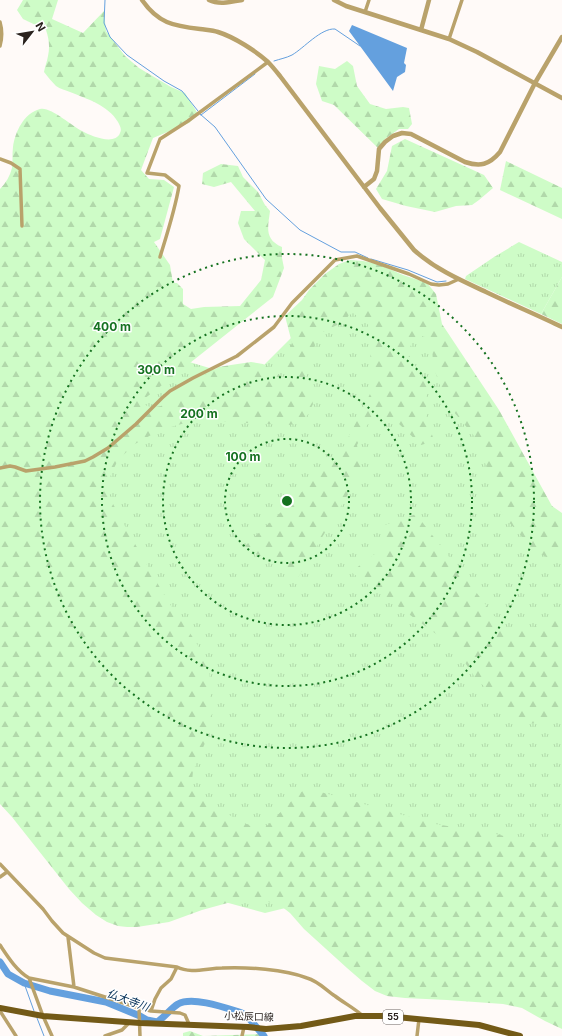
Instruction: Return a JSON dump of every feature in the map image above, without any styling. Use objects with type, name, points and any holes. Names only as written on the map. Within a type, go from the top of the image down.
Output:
[{"type":"main road","name":"小松辰口線","points":[[0,1010],[43,1016],[140,1023],[189,1024],[266,1029],[301,1026],[363,1016],[386,1016],[479,1025],[520,1036]]},
{"type":"street","points":[[142,0],[160,19],[172,25],[216,31],[242,43],[268,62],[414,250],[435,267],[470,286],[562,327]]},
{"type":"street","points":[[209,0],[213,2],[242,0]]},
{"type":"street","points":[[334,0],[346,6],[449,39],[477,52],[562,98]]},
{"type":"street","points":[[365,12],[369,0]]},
{"type":"street","points":[[421,30],[430,0]]},
{"type":"street","points":[[449,39],[462,0]]},
{"type":"street","points":[[0,22],[0,46]]},
{"type":"street","points":[[364,187],[374,179],[379,149],[389,138],[402,133],[411,134],[464,162],[473,165],[488,163],[495,158],[500,152],[535,83],[562,37]]},
{"type":"street","points":[[160,257],[169,229],[179,186],[166,175],[147,172],[160,138],[199,113],[268,62]]},
{"type":"street","points":[[0,159],[11,163],[20,169],[22,226]]},
{"type":"street","points":[[0,468],[10,466],[26,470],[55,467],[84,461],[108,448],[136,424],[150,408],[170,391],[237,356],[274,327],[292,304],[335,260],[357,256],[439,286],[459,279]]},
{"type":"street","points":[[0,864],[43,908],[63,933],[94,953],[105,958],[177,968],[184,971],[245,968],[286,973],[308,978],[351,1006],[363,1016]]},
{"type":"street","points":[[0,878],[7,872]]},
{"type":"street","points":[[68,937],[74,987]]},
{"type":"street","points":[[0,945],[10,960],[24,975],[29,978],[74,987],[151,1011],[180,1013],[185,1015],[189,1024]]},
{"type":"street","points":[[151,1011],[161,988],[171,979],[177,968]]},
{"type":"street","points":[[29,978],[52,1036]]},
{"type":"street","points":[[139,1008],[140,1036]]},
{"type":"street","points":[[0,1010],[16,1036]]},
{"type":"street","points":[[417,1036],[419,1019]]},
{"type":"street","points":[[105,1036],[122,1030],[130,1022]]},
{"type":"street","points":[[242,1036],[246,1027]]},
{"type":"green space","points":[[23,0],[58,0],[52,19],[83,33],[104,11],[106,31],[125,56],[139,68],[171,87],[185,93],[198,114],[189,123],[153,138],[141,170],[149,179],[164,180],[174,187],[160,239],[154,242],[170,265],[173,283],[177,283],[183,289],[183,304],[191,309],[204,307],[240,306],[261,280],[265,260],[244,239],[238,223],[241,211],[255,211],[231,182],[214,187],[202,184],[203,173],[221,164],[238,166],[243,177],[258,192],[270,211],[268,232],[272,240],[282,247],[284,268],[273,297],[144,399],[142,402],[144,404],[151,407],[161,406],[219,367],[251,362],[263,364],[275,371],[285,380],[288,371],[284,360],[292,343],[285,316],[302,300],[309,290],[325,274],[339,264],[350,260],[378,264],[403,275],[427,283],[436,294],[442,324],[499,410],[552,506],[562,513],[562,564],[536,552],[506,519],[492,499],[495,483],[487,468],[476,438],[447,404],[433,366],[432,341],[423,336],[419,336],[414,340],[407,352],[427,385],[426,415],[434,441],[421,445],[397,422],[370,420],[357,445],[362,471],[297,579],[245,546],[297,497],[344,446],[373,388],[370,351],[372,335],[368,324],[353,313],[349,315],[345,321],[317,335],[305,381],[313,404],[303,421],[289,425],[204,420],[185,423],[160,430],[135,444],[118,460],[109,480],[111,500],[122,521],[167,600],[194,639],[209,669],[212,714],[208,736],[193,771],[192,782],[199,797],[238,820],[257,829],[268,825],[297,795],[305,789],[310,789],[435,824],[491,833],[537,843],[548,840],[562,832],[562,1029],[522,1008],[503,1004],[405,998],[387,996],[375,991],[304,929],[290,913],[281,906],[259,899],[242,899],[202,910],[169,922],[137,927],[118,926],[107,922],[82,903],[69,889],[0,804],[0,189],[8,179],[11,171],[14,141],[18,129],[25,119],[34,111],[40,109],[49,110],[82,131],[102,139],[113,139],[117,137],[121,130],[118,122],[109,111],[90,100],[56,86],[44,72],[49,49],[47,33],[46,30],[23,19],[17,10]]},
{"type":"green space","points":[[347,61],[353,66],[357,86],[370,104],[386,109],[403,107],[409,108],[412,124],[408,129],[399,129],[385,139],[378,148],[334,105],[322,101],[316,84],[319,66],[335,69]]},
{"type":"green space","points":[[405,139],[484,175],[493,188],[472,205],[456,206],[435,212],[382,199],[376,189],[387,171],[392,146]]},
{"type":"green space","points":[[506,161],[562,188],[562,219],[500,190]]},
{"type":"green space","points":[[519,242],[562,262],[562,277],[541,314],[465,279],[466,276]]},
{"type":"green space","points":[[355,274],[429,320],[562,540],[562,981],[318,900],[265,913],[155,883],[0,505],[173,357],[249,380]]},
{"type":"green space","points":[[562,277],[562,324],[541,314]]},
{"type":"green space","points":[[416,514],[509,635],[555,620],[562,607],[562,716],[529,724],[515,717],[475,677],[454,647],[351,572],[384,547],[385,525]]},
{"type":"green space","points":[[190,1031],[203,1036],[183,1036],[183,1033]]},
{"type":"green space","points":[[260,1034],[264,1036],[203,1036]]},
{"type":"water","points":[[352,25],[407,48],[404,63],[406,65],[405,72],[397,77],[393,91],[349,31]]},
{"type":"waterway","points":[[105,0],[104,23],[110,37],[127,55],[164,81],[182,91],[198,111]]},
{"type":"waterway","points":[[274,61],[292,55],[318,35],[335,29],[360,46]]},
{"type":"waterway","points":[[201,115],[255,74]]},
{"type":"waterway","points":[[200,114],[215,127],[266,199],[300,230],[341,252],[355,252],[368,258]]},
{"type":"waterway","points":[[371,259],[408,270],[437,282],[446,281]]},
{"type":"waterway","name":"仏大寺川","points":[[0,962],[8,974],[24,983],[50,991],[106,1002],[147,1020],[157,1022],[175,1006],[184,1002],[201,1002],[219,1006],[247,1016],[264,1036]]},
{"type":"waterway","points":[[24,983],[34,1011]]},
{"type":"waterway","points":[[37,1018],[44,1036]]}]
